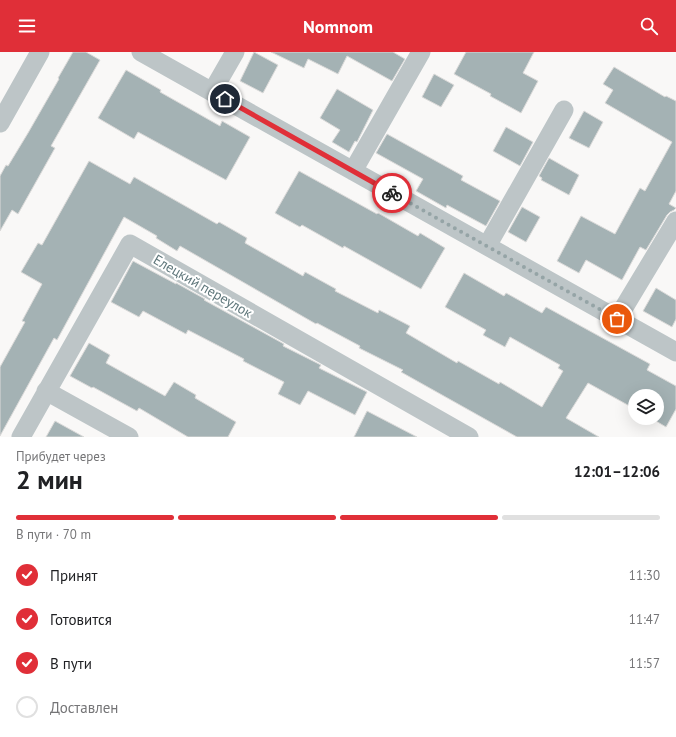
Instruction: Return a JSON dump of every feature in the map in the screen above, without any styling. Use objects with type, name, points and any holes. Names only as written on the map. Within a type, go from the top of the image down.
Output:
[{"type":"street","points":[[0,123],[40,52]]},
{"type":"street","points":[[141,52],[676,352]]},
{"type":"street","points":[[212,92],[235,52]]},
{"type":"street","points":[[353,171],[421,52]]},
{"type":"street","points":[[487,246],[564,110]]},
{"type":"street","points":[[617,319],[676,221]]},
{"type":"street","name":"Елецкий переулок","points":[[21,437],[130,244],[470,437]]},
{"type":"street","points":[[46,391],[129,437]]},
{"type":"building","points":[[73,52],[86,52],[100,60],[51,146],[55,148],[18,214],[12,210],[0,231],[0,176],[6,165],[8,166],[28,133]]},
{"type":"building","points":[[254,52],[278,65],[263,93],[240,81]]},
{"type":"building","points":[[271,52],[393,52],[405,59],[392,81],[347,56],[338,74],[308,59],[304,68]]},
{"type":"building","points":[[466,52],[534,52],[523,73],[538,81],[521,113],[490,96],[491,94],[454,74]]},
{"type":"building","points":[[614,67],[665,97],[666,96],[676,101],[676,191],[669,204],[676,208],[667,215],[646,250],[640,247],[622,280],[586,260],[579,273],[557,261],[581,216],[615,234],[640,188],[645,191],[672,142],[605,103],[613,90],[603,84]]},
{"type":"building","points":[[126,70],[161,90],[160,92],[220,126],[222,121],[250,137],[226,180],[138,132],[134,139],[98,118]]},
{"type":"building","points":[[434,74],[454,85],[441,107],[422,97]]},
{"type":"building","points":[[337,89],[373,110],[357,142],[355,141],[349,152],[332,142],[340,130],[320,118]]},
{"type":"building","points":[[584,111],[603,122],[589,148],[569,138]]},
{"type":"building","points":[[506,127],[533,142],[520,166],[493,151]]},
{"type":"building","points":[[387,134],[463,176],[461,180],[500,201],[486,226],[447,205],[446,208],[416,191],[423,179],[376,153]]},
{"type":"building","points":[[549,158],[579,175],[569,195],[541,180],[542,178],[539,176]]},
{"type":"building","points":[[89,161],[130,184],[134,177],[217,224],[219,222],[247,238],[245,243],[303,276],[305,272],[336,289],[335,291],[378,313],[379,310],[410,326],[406,333],[457,363],[458,361],[499,384],[500,382],[542,407],[563,371],[558,368],[560,365],[510,337],[505,347],[483,335],[486,330],[445,307],[464,273],[504,296],[506,293],[542,313],[546,307],[650,364],[647,370],[676,386],[676,409],[666,427],[663,425],[664,425],[664,389],[628,389],[628,405],[588,383],[566,418],[599,437],[517,437],[401,372],[403,370],[359,348],[360,346],[317,323],[316,324],[180,246],[177,251],[156,238],[157,236],[124,217],[57,340],[54,338],[0,436],[0,367],[25,322],[22,321],[42,284],[21,272],[38,243],[42,245]]},
{"type":"building","points":[[299,171],[418,236],[420,233],[445,248],[421,289],[344,246],[343,248],[302,225],[300,227],[275,213]]},
{"type":"building","points":[[522,207],[540,217],[526,242],[508,232]]},
{"type":"building","points":[[133,261],[205,299],[204,300],[284,344],[283,346],[321,365],[319,368],[367,392],[355,415],[308,391],[300,405],[278,394],[284,382],[243,361],[244,359],[188,330],[186,334],[143,311],[139,317],[111,302]]},
{"type":"building","points":[[656,288],[676,300],[676,319],[672,327],[643,311]]},
{"type":"building","points":[[89,343],[110,355],[106,363],[165,396],[174,382],[196,395],[195,398],[236,422],[228,437],[188,437],[139,408],[137,411],[70,376]]},
{"type":"building","points":[[367,411],[417,437],[354,437]]},
{"type":"building","points":[[55,421],[84,437],[46,437]]},
{"type":"way so far","points":[[392,193],[617,319]]},
{"type":"route","points":[[225,99],[392,193]]}]
